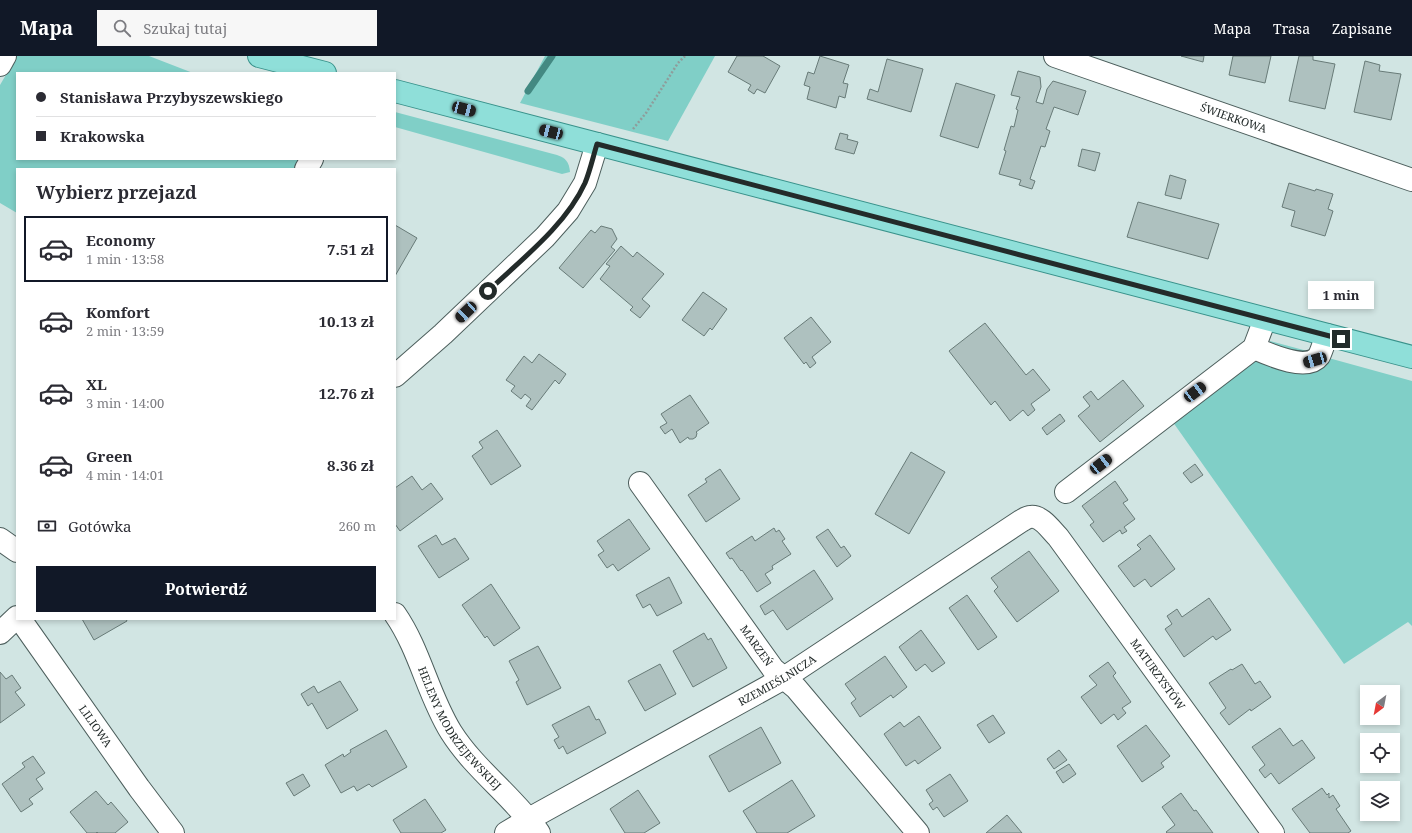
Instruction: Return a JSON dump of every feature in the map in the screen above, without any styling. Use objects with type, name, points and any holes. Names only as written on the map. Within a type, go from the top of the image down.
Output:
[{"type":"main road","points":[[259,56],[321,72]]},
{"type":"main road","points":[[396,91],[1412,357]]},
{"type":"street","points":[[0,65],[5,56]]},
{"type":"street","name":"ŚWIERKOWA","points":[[1055,56],[1411,177]]},
{"type":"street","points":[[396,375],[443,334],[534,248],[568,211],[585,183],[597,144]]},
{"type":"street","points":[[1066,492],[1254,348],[1265,319]]},
{"type":"street","points":[[1254,348],[1295,362],[1306,362],[1315,360],[1319,356],[1326,335]]},
{"type":"street","name":"MARZEŃ","points":[[640,483],[773,669],[796,688],[918,833]]},
{"type":"street","name":"RZEMIEŚLNICZA","points":[[506,833],[534,826],[784,678],[1021,521],[1030,517],[1038,519]]},
{"type":"street","name":"MATURZYSTÓW","points":[[1038,519],[1048,525],[1058,537],[1273,833]]},
{"type":"street","points":[[0,539],[16,550]]},
{"type":"street","name":"HELENY MODRZEJEWSKIEJ","points":[[396,616],[413,644],[440,711],[460,747],[534,826]]},
{"type":"street","points":[[0,632],[16,619]]},
{"type":"street","name":"LILIOWA","points":[[21,620],[139,788],[173,833]]},
{"type":"path","points":[[632,130],[646,112],[678,63],[685,56]]},
{"type":"shaded area","points":[[17,56],[149,56],[190,72],[16,72],[16,160],[301,160],[297,168],[16,168],[16,212],[0,203],[0,85]]},
{"type":"shaded area","points":[[545,56],[715,56],[668,141],[520,103]]},
{"type":"shaded area","points":[[396,112],[557,155],[563,158],[569,166],[570,172],[562,174],[396,127]]},
{"type":"shaded area","points":[[1270,341],[1311,352],[1308,355],[1270,346]]},
{"type":"shaded area","points":[[1325,357],[1412,381],[1412,626],[1408,622],[1344,664],[1170,418],[1248,359]]},
{"type":"building","points":[[737,56],[763,56],[780,66],[765,93],[757,89],[754,94],[748,90],[751,85],[728,72]]},
{"type":"building","points":[[820,56],[849,65],[843,83],[848,84],[845,98],[839,96],[836,108],[807,99],[810,87],[804,85],[808,72],[814,74]]},
{"type":"building","points":[[1181,56],[1204,56],[1203,62]]},
{"type":"building","points":[[1233,56],[1271,56],[1265,83],[1229,75]]},
{"type":"building","points":[[1299,56],[1313,56],[1313,60],[1335,64],[1325,109],[1289,101]]},
{"type":"building","points":[[887,59],[923,69],[911,112],[867,99],[870,89],[878,92]]},
{"type":"building","points":[[1365,61],[1380,65],[1379,71],[1401,74],[1391,120],[1354,112]]},
{"type":"building","points":[[1018,71],[1040,77],[1041,87],[1036,102],[1043,104],[1047,89],[1053,81],[1086,91],[1078,115],[1054,107],[1046,129],[1050,131],[1045,147],[1041,146],[1030,179],[1035,181],[1032,189],[1019,185],[1021,180],[999,174],[1006,151],[1004,150],[1011,126],[1014,127],[1018,110],[1016,109],[1020,97],[1011,95]]},
{"type":"building","points":[[956,83],[995,95],[978,148],[940,136]]},
{"type":"building","points":[[840,133],[848,135],[847,139],[858,142],[854,154],[835,149]]},
{"type":"building","points":[[1082,149],[1100,153],[1095,171],[1078,166]]},
{"type":"building","points":[[1170,175],[1186,180],[1181,199],[1165,195]]},
{"type":"building","points":[[1289,183],[1315,191],[1316,189],[1333,194],[1328,209],[1333,211],[1325,236],[1291,226],[1295,211],[1282,207]]},
{"type":"building","points":[[1138,202],[1219,224],[1208,259],[1127,237]]},
{"type":"building","points":[[396,226],[417,238],[396,274]]},
{"type":"building","points":[[601,226],[612,229],[617,239],[611,247],[615,250],[583,288],[559,268],[591,230],[595,233]]},
{"type":"building","points":[[621,246],[633,257],[637,252],[664,274],[642,299],[650,306],[640,318],[630,310],[633,307],[600,279],[610,266],[606,264]]},
{"type":"building","points":[[703,292],[727,309],[712,330],[710,328],[704,336],[682,320]]},
{"type":"building","points":[[811,317],[831,342],[812,357],[816,363],[810,368],[806,362],[804,364],[784,338]]},
{"type":"building","points":[[985,323],[1026,375],[1033,369],[1050,390],[1031,404],[1035,410],[1028,416],[1023,410],[1010,421],[995,401],[991,405],[949,351]]},
{"type":"building","points":[[539,354],[566,374],[559,384],[555,380],[532,410],[526,406],[531,399],[525,394],[521,399],[511,391],[515,386],[506,380],[524,356],[532,363]]},
{"type":"building","points":[[1123,380],[1144,406],[1100,442],[1078,416],[1090,406],[1083,397],[1091,391],[1098,400]]},
{"type":"building","points":[[690,395],[709,423],[696,432],[696,437],[689,439],[688,437],[680,443],[672,429],[665,434],[660,427],[667,423],[661,414]]},
{"type":"building","points":[[1060,414],[1065,421],[1047,435],[1042,428]]},
{"type":"building","points":[[497,430],[521,466],[491,485],[472,456],[483,448],[479,442]]},
{"type":"building","points":[[911,452],[945,472],[909,534],[875,514]]},
{"type":"building","points":[[1195,464],[1203,475],[1191,483],[1183,473]]},
{"type":"building","points":[[720,469],[740,499],[706,522],[688,495],[707,482],[705,479]]},
{"type":"building","points":[[412,476],[422,490],[431,483],[443,499],[400,531],[396,525],[396,487]]},
{"type":"building","points":[[1115,481],[1128,500],[1123,503],[1135,519],[1124,527],[1127,531],[1122,534],[1120,530],[1103,542],[1090,525],[1094,522],[1082,506]]},
{"type":"building","points":[[629,519],[650,549],[618,571],[613,564],[607,568],[598,555],[604,551],[597,541]]},
{"type":"building","points":[[774,528],[776,532],[779,530],[785,539],[782,541],[791,554],[772,566],[773,569],[765,574],[771,583],[757,592],[742,570],[741,571],[732,558],[730,559],[726,553],[752,536],[755,541]]},
{"type":"building","points":[[828,529],[841,548],[844,546],[851,556],[837,567],[816,537]]},
{"type":"building","points":[[436,535],[442,545],[455,538],[469,559],[439,578],[418,546]]},
{"type":"building","points":[[1150,535],[1175,569],[1151,587],[1145,579],[1134,587],[1118,566],[1141,549],[1137,545]]},
{"type":"building","points":[[1029,551],[1059,591],[1017,622],[994,591],[998,587],[991,578]]},
{"type":"building","points":[[814,570],[833,599],[787,630],[773,610],[765,615],[760,606]]},
{"type":"building","points":[[669,577],[682,603],[657,616],[650,604],[643,608],[636,595]]},
{"type":"building","points":[[491,584],[520,628],[494,646],[487,636],[485,638],[462,605]]},
{"type":"building","points":[[967,595],[997,637],[978,650],[949,608]]},
{"type":"building","points":[[1209,598],[1231,630],[1216,640],[1213,636],[1184,657],[1165,629],[1172,624],[1167,616],[1177,609],[1182,617]]},
{"type":"building","points":[[83,620],[126,620],[127,621],[94,640]]},
{"type":"building","points":[[921,630],[945,663],[932,672],[925,664],[916,671],[899,647]]},
{"type":"building","points":[[704,633],[708,640],[711,638],[727,668],[693,687],[673,651]]},
{"type":"building","points":[[538,646],[561,688],[527,705],[516,682],[519,680],[509,661]]},
{"type":"building","points":[[885,656],[907,687],[893,698],[891,695],[860,717],[851,703],[856,699],[845,684]]},
{"type":"building","points":[[1108,662],[1116,673],[1113,676],[1131,702],[1122,708],[1126,713],[1118,720],[1114,714],[1101,724],[1081,697],[1097,685],[1089,676]]},
{"type":"building","points":[[660,664],[676,694],[645,711],[628,681]]},
{"type":"building","points":[[1242,664],[1255,684],[1260,681],[1271,697],[1251,711],[1250,709],[1229,725],[1220,713],[1226,708],[1209,683]]},
{"type":"building","points":[[0,672],[6,679],[12,675],[21,688],[15,692],[25,705],[0,723]]},
{"type":"building","points":[[340,681],[358,710],[327,729],[312,703],[308,706],[301,694],[314,686],[318,693]]},
{"type":"building","points":[[589,706],[596,720],[599,719],[606,733],[567,754],[563,746],[559,749],[554,740],[559,737],[552,725]]},
{"type":"building","points":[[993,715],[1005,733],[989,743],[977,725]]},
{"type":"building","points":[[919,716],[941,748],[918,764],[915,760],[906,766],[884,734],[900,722],[904,727]]},
{"type":"building","points":[[1146,725],[1170,756],[1161,763],[1164,767],[1142,782],[1117,746]]},
{"type":"building","points":[[761,727],[781,763],[729,792],[709,756]]},
{"type":"building","points":[[1280,728],[1293,746],[1302,740],[1315,758],[1279,784],[1271,773],[1265,778],[1259,770],[1265,765],[1252,747]]},
{"type":"building","points":[[386,730],[407,767],[372,787],[369,784],[357,791],[354,786],[341,793],[325,765],[343,754],[344,757],[351,752],[350,750]]},
{"type":"building","points":[[1059,750],[1067,760],[1054,769],[1047,759]]},
{"type":"building","points":[[33,756],[45,773],[36,779],[43,789],[29,799],[33,804],[21,812],[2,784],[25,767],[22,763]]},
{"type":"building","points":[[1069,764],[1076,774],[1063,783],[1056,772]]},
{"type":"building","points":[[303,774],[310,786],[294,796],[286,783]]},
{"type":"building","points":[[950,774],[968,801],[944,817],[937,807],[933,810],[929,804],[933,801],[926,790]]},
{"type":"building","points":[[792,780],[815,816],[787,833],[757,833],[743,811]]},
{"type":"building","points":[[1322,788],[1327,795],[1329,793],[1329,798],[1333,795],[1340,806],[1336,809],[1351,831],[1348,833],[1310,833],[1292,809]]},
{"type":"building","points":[[638,790],[660,823],[644,833],[625,833],[610,809]]},
{"type":"building","points":[[96,791],[108,805],[111,802],[128,822],[115,833],[87,833],[70,812]]},
{"type":"building","points":[[1181,793],[1213,833],[1166,832],[1175,825],[1162,807]]},
{"type":"building","points":[[425,799],[446,830],[441,833],[401,833],[393,820]]},
{"type":"building","points":[[1007,815],[1022,833],[986,833]]},
{"type":"waterway","points":[[528,91],[552,56]]},
{"type":"route","points":[[488,291],[545,237],[568,211],[585,183],[597,144],[1341,339]]}]
